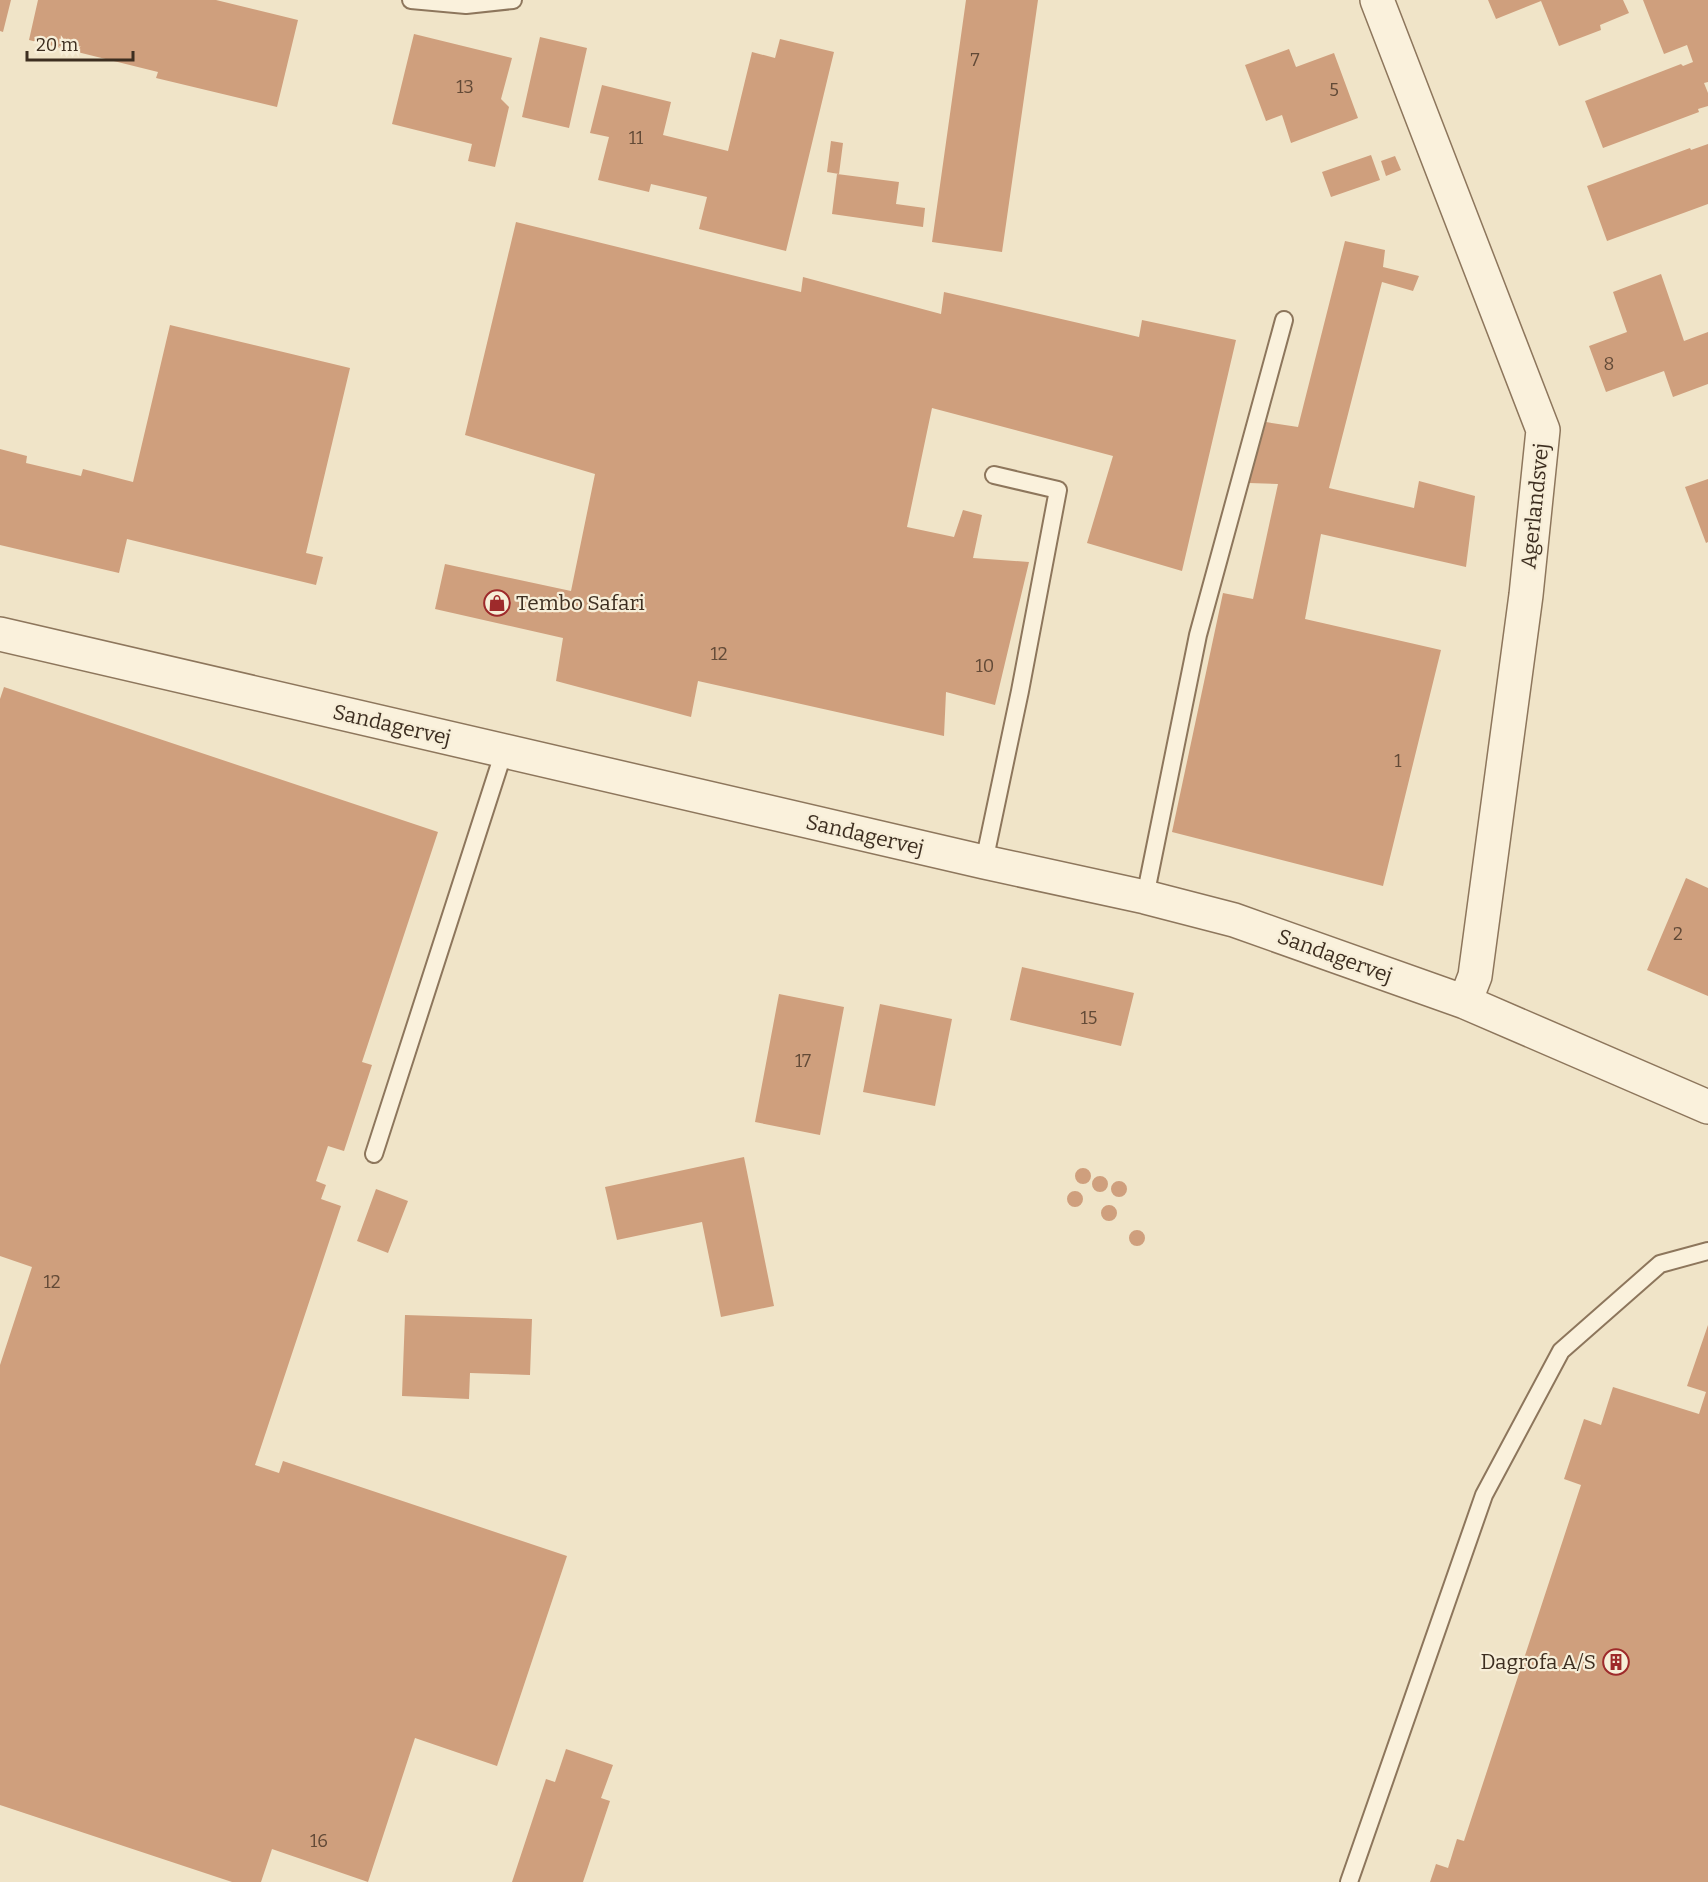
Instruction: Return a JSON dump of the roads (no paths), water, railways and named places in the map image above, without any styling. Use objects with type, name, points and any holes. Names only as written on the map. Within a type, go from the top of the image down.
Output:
[{"type":"street","name":"Agerlandsvej","points":[[1377,0],[1543,430],[1526,595],[1477,964],[1465,1002]]},
{"type":"street","name":"Sandagervej","points":[[0,634],[984,862],[1145,897],[1234,920],[1465,1002],[1708,1107]]},
{"type":"lane","points":[[411,0],[465,5],[513,0]]},
{"type":"lane","points":[[1145,897],[1198,635],[1284,320]]},
{"type":"lane","points":[[984,862],[1020,691],[1058,490],[993,475]]},
{"type":"lane","points":[[374,1154],[504,751]]},
{"type":"lane","points":[[1348,1882],[1484,1495],[1561,1351],[1660,1264],[1708,1251]]},
{"type":"place","name":"Tembo Safari","points":[[497,603]]},
{"type":"place","name":"Dagrofa A/S","points":[[1616,1662]]}]
